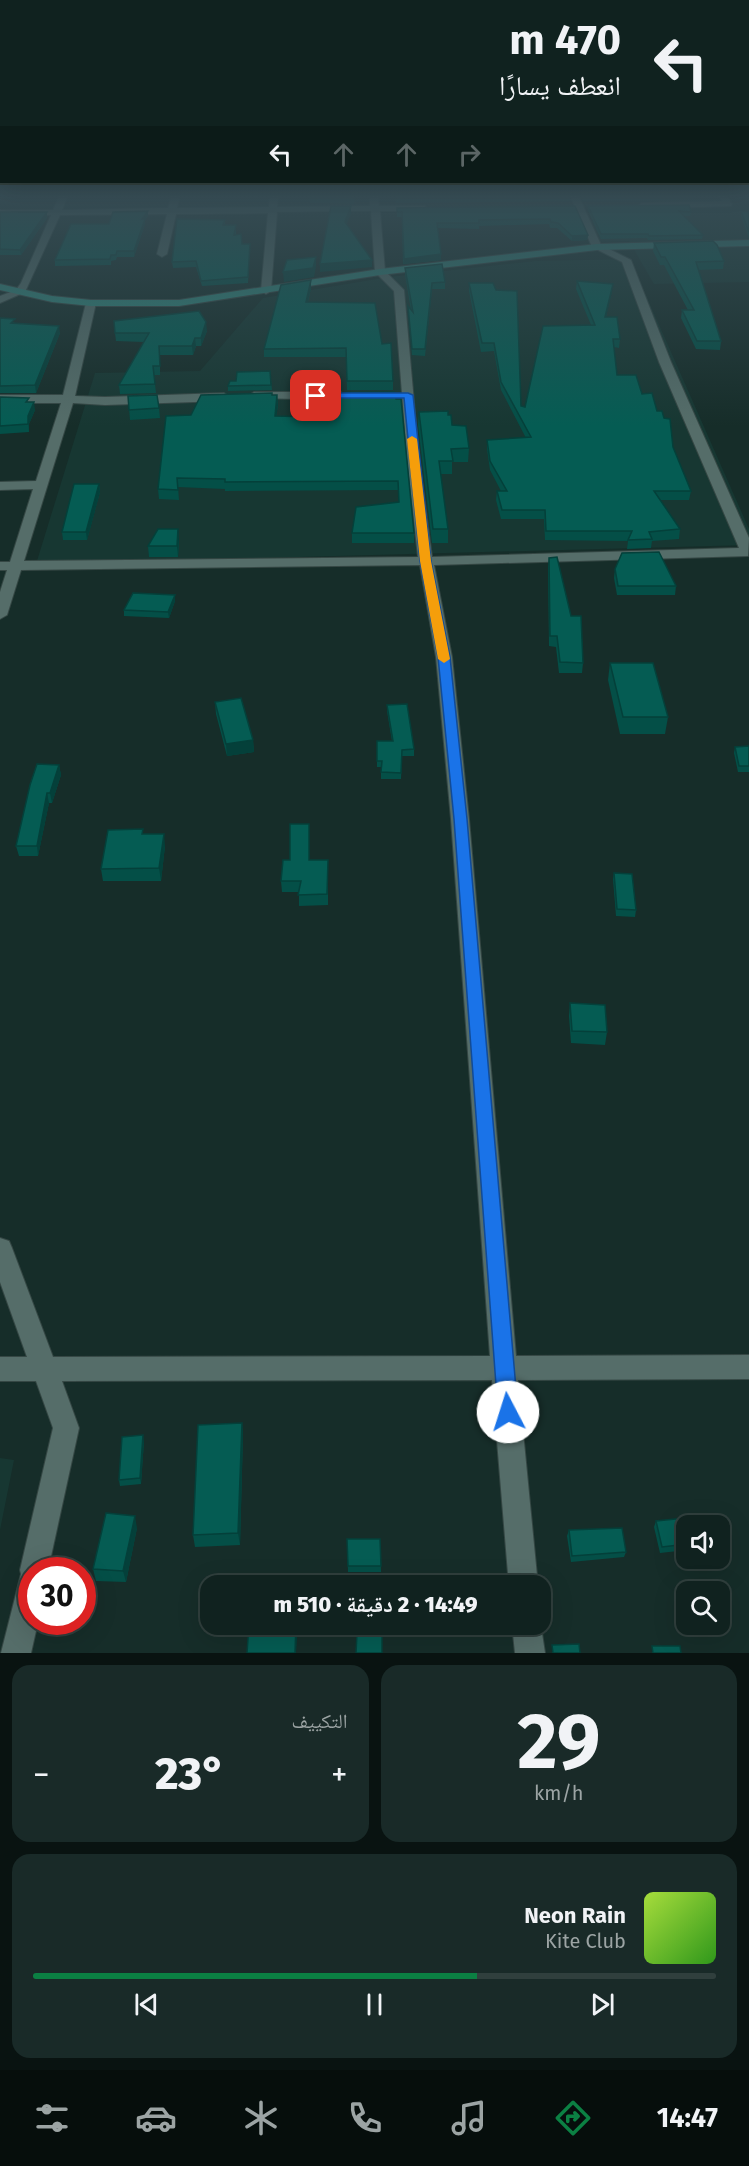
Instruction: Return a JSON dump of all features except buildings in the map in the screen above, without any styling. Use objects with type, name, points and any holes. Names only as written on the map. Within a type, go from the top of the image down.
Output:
[{"type":"main road","points":[[0,287],[52,299],[91,303],[179,303],[379,272]]},
{"type":"street","points":[[0,300],[20,292],[29,272]]},
{"type":"street","points":[[266,291],[268,272]]},
{"type":"street","points":[[380,272],[399,290],[403,395],[426,561],[444,657],[460,819],[523,1575]]},
{"type":"street","points":[[0,566],[426,561],[748,552],[665,362],[631,272]]},
{"type":"street","points":[[0,295],[20,292]]},
{"type":"street","points":[[0,615],[68,399],[91,303]]},
{"type":"street","points":[[0,399],[105,401],[355,395]]},
{"type":"street","points":[[0,486],[40,485]]},
{"type":"street","points":[[0,1248],[66,1428],[37,1557]]},
{"type":"street","points":[[0,1369],[749,1367]]},
{"type":"street","points":[[16,1653],[20,1635]]},
{"type":"street","points":[[528,1635],[530,1653]]},
{"type":"shaded area","points":[[434,272],[636,272],[749,529],[749,545],[36,564],[95,373],[200,371],[263,298],[389,277]]},
{"type":"shaded area","points":[[647,272],[749,272],[749,282],[654,284]]},
{"type":"shaded area","points":[[0,1458],[14,1460],[0,1530]]},
{"type":"slow traffic","points":[[412,439],[426,561],[444,659]]},
{"type":"route","points":[[316,396],[408,395],[413,458],[426,561],[444,657],[460,819],[508,1412]]}]
